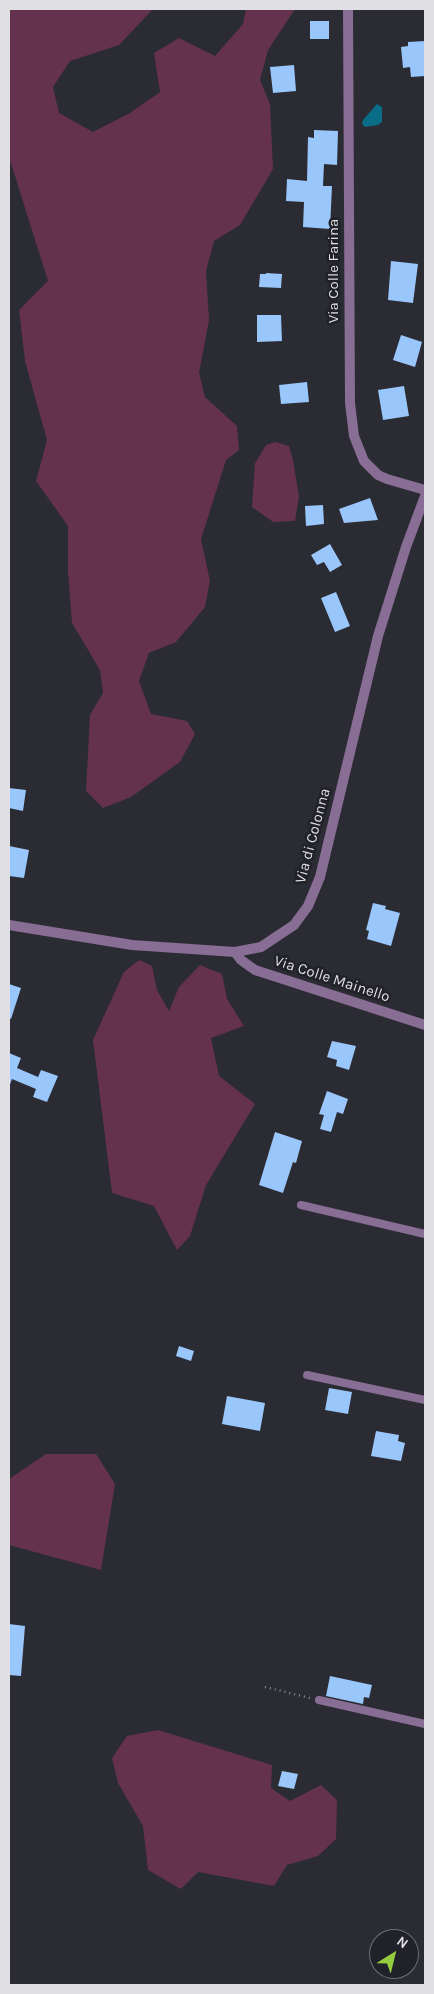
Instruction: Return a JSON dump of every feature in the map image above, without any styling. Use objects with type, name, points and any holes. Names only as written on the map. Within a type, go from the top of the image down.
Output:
[{"type":"street","name":"Via Colle Farina","points":[[348,9],[350,403],[354,436],[364,460],[378,475],[425,490]]},
{"type":"street","name":"Via di Colonna","points":[[9,925],[125,944],[235,952],[256,949],[275,939],[298,921],[312,899],[324,862],[378,636],[406,547],[425,496]]},
{"type":"street","name":"Via Colle Mainello","points":[[235,952],[244,963],[255,970],[425,1025]]},
{"type":"lane","points":[[301,1205],[425,1234]]},
{"type":"lane","points":[[307,1375],[425,1400]]},
{"type":"lane","points":[[319,1700],[425,1724]]},
{"type":"path","points":[[265,1687],[319,1700]]},
{"type":"shaded area","points":[[9,9],[153,9],[119,45],[70,61],[53,87],[59,113],[93,132],[130,113],[160,92],[154,53],[179,38],[215,56],[243,24],[246,9],[295,9],[268,50],[260,80],[270,104],[273,169],[240,225],[214,241],[206,271],[209,320],[199,373],[205,397],[237,426],[239,450],[226,460],[201,539],[210,581],[205,607],[176,642],[149,653],[139,681],[151,714],[187,721],[195,734],[180,762],[131,797],[103,808],[86,791],[90,715],[103,693],[100,670],[72,623],[68,572],[68,526],[36,481],[47,440],[25,361],[19,310],[48,281],[9,157]]},
{"type":"shaded area","points":[[275,442],[289,446],[293,460],[299,496],[295,521],[273,522],[252,507],[255,463],[266,445]]},
{"type":"shaded area","points":[[139,960],[152,966],[157,990],[169,1011],[179,987],[200,965],[222,974],[227,999],[244,1026],[211,1038],[219,1076],[255,1104],[206,1185],[190,1236],[177,1250],[154,1206],[112,1193],[93,1040],[124,972]]},
{"type":"shaded area","points":[[46,1454],[96,1454],[115,1484],[101,1570],[9,1545],[9,1479]]},
{"type":"shaded area","points":[[158,1730],[272,1765],[271,1788],[290,1801],[321,1785],[337,1800],[336,1839],[318,1856],[287,1865],[274,1886],[198,1872],[181,1889],[148,1870],[143,1826],[118,1783],[112,1758],[127,1736]]},
{"type":"water","points":[[377,104],[382,107],[382,122],[378,125],[365,127],[362,124],[363,120]]},
{"type":"building","points":[[310,21],[329,21],[329,39],[310,39]]},
{"type":"building","points":[[425,41],[425,76],[411,77],[410,67],[403,68],[401,47],[408,46],[408,42]]},
{"type":"building","points":[[294,65],[296,91],[273,93],[270,67]]},
{"type":"building","points":[[314,130],[338,131],[337,165],[324,164],[323,186],[332,186],[330,229],[303,227],[304,202],[286,201],[287,179],[307,181],[308,137],[314,138]]},
{"type":"building","points":[[391,261],[418,264],[413,303],[388,300]]},
{"type":"building","points":[[260,274],[282,274],[281,288],[259,287]]},
{"type":"building","points":[[257,315],[281,315],[282,341],[257,342]]},
{"type":"building","points":[[401,335],[422,342],[415,367],[393,360]]},
{"type":"building","points":[[307,382],[309,402],[281,404],[279,385]]},
{"type":"building","points":[[404,386],[409,416],[383,420],[378,390]]},
{"type":"building","points":[[370,498],[378,520],[344,523],[339,509]]},
{"type":"building","points":[[323,505],[324,524],[306,526],[305,506]]},
{"type":"building","points":[[330,544],[342,565],[330,572],[324,562],[317,565],[311,555]]},
{"type":"building","points":[[336,592],[350,626],[335,632],[321,598]]},
{"type":"building","points":[[9,788],[26,790],[23,811],[9,808]]},
{"type":"building","points":[[9,846],[29,850],[24,878],[9,876]]},
{"type":"building","points":[[373,903],[386,906],[385,909],[400,913],[391,946],[367,939],[369,931],[366,930]]},
{"type":"building","points":[[9,984],[21,988],[11,1019],[9,1018]]},
{"type":"building","points":[[332,1041],[356,1046],[349,1070],[336,1066],[337,1060],[327,1057]]},
{"type":"building","points":[[9,1053],[21,1058],[17,1068],[38,1077],[41,1070],[58,1076],[47,1102],[33,1097],[36,1089],[12,1079],[9,1087]]},
{"type":"building","points":[[327,1091],[348,1099],[343,1114],[337,1112],[331,1132],[320,1129],[324,1115],[319,1114]]},
{"type":"building","points":[[275,1132],[302,1141],[296,1163],[293,1162],[283,1193],[259,1185]]},
{"type":"building","points":[[179,1346],[194,1351],[191,1361],[176,1356]]},
{"type":"building","points":[[329,1388],[352,1392],[348,1414],[325,1410]]},
{"type":"building","points":[[227,1396],[265,1403],[260,1431],[222,1424]]},
{"type":"building","points":[[376,1431],[399,1435],[398,1441],[405,1443],[401,1461],[371,1456]]},
{"type":"building","points":[[9,1624],[25,1626],[21,1676],[9,1675]]},
{"type":"building","points":[[330,1676],[372,1685],[369,1698],[364,1697],[363,1704],[326,1696]]},
{"type":"building","points":[[282,1771],[298,1774],[294,1789],[278,1786]]}]
